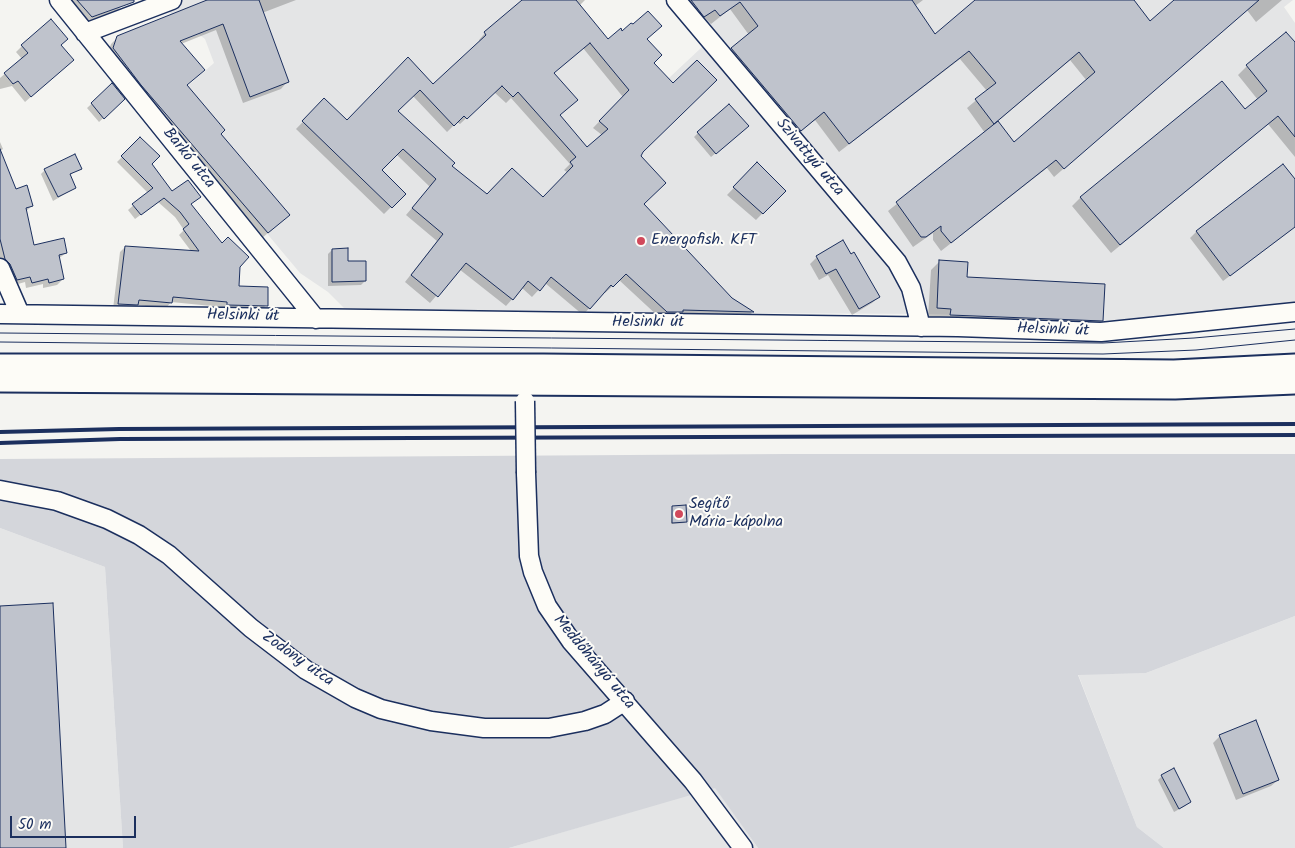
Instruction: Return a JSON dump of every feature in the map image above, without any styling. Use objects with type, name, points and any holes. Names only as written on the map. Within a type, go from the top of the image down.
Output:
[{"type":"main road","points":[[0,365],[543,365],[1174,371],[1295,365]]},
{"type":"main road","points":[[506,365],[517,373],[525,393]]},
{"type":"main road","points":[[525,393],[532,373],[543,365]]},
{"type":"main road","points":[[0,381],[525,393],[1175,388],[1295,383]]},
{"type":"street","name":"Barkó utca","points":[[59,0],[316,319]]},
{"type":"street","points":[[85,33],[172,0]]},
{"type":"street","name":"Szivattyú utca","points":[[676,0],[897,262],[911,288],[921,327]]},
{"type":"street","points":[[0,268],[20,314]]},
{"type":"street","name":"Helsinki út","points":[[0,314],[921,327],[1101,332],[1295,312]]},
{"type":"street","name":"Meddőhányó utca","points":[[525,393],[529,556],[540,592],[547,606],[571,641],[693,781],[742,848]]},
{"type":"street","name":"Zodony utca","points":[[0,490],[57,501],[107,519],[139,535],[169,555],[251,628],[306,670],[355,698],[381,709],[431,721],[484,728],[524,729],[549,728],[585,721],[605,714],[625,701]]},
{"type":"shaded area","points":[[153,0],[571,0],[654,92],[717,33],[690,0],[1293,0],[1284,7],[1295,23],[1295,302],[1121,321],[928,314],[353,311],[344,308],[328,292],[300,273],[162,108],[214,63],[205,39]]},
{"type":"shaded area","points":[[785,454],[1295,454],[1295,616],[1146,673],[1078,675],[1137,827],[1164,848],[758,848],[715,788],[509,848],[123,848],[105,567],[0,528],[0,459]]},
{"type":"shaded area","points":[[0,528],[105,567],[123,848],[0,848]]},
{"type":"shaded area","points":[[1295,616],[1295,848],[1164,848],[1137,827],[1078,674],[1146,673]]},
{"type":"shaded area","points":[[715,787],[758,848],[509,848]]},
{"type":"building","points":[[77,0],[134,0],[134,2],[92,17]]},
{"type":"building","points":[[207,0],[259,0],[289,82],[250,97],[223,24],[180,41],[205,70],[187,85],[225,130],[221,134],[290,215],[268,233],[141,85],[113,48],[117,36]]},
{"type":"building","points":[[522,0],[576,0],[608,39],[621,28],[622,31],[631,23],[633,24],[648,11],[662,26],[647,39],[662,55],[654,63],[673,83],[697,60],[717,80],[643,152],[641,156],[666,183],[644,204],[732,298],[754,312],[683,310],[683,312],[667,312],[626,274],[613,287],[611,285],[590,309],[551,277],[540,291],[528,281],[513,300],[466,263],[438,297],[411,275],[443,234],[412,208],[436,179],[403,149],[382,170],[406,194],[392,208],[302,121],[324,98],[347,120],[408,57],[433,84],[486,35],[484,32]],"holes":[[[590,43],[629,90],[599,121],[608,129],[587,147],[560,115],[578,100],[554,73]],[[502,86],[513,97],[518,92],[576,157],[570,162],[573,166],[543,197],[512,168],[487,194],[452,166],[455,163],[398,111],[420,90],[454,126],[464,116],[467,119]]]},
{"type":"building","points":[[691,0],[912,0],[935,34],[975,0],[1134,0],[1150,21],[1174,0],[1259,0],[1064,169],[1056,160],[951,243],[941,231],[941,226],[926,237],[921,237],[896,202],[998,121],[1014,142],[1095,72],[1079,52],[994,124],[975,99],[996,83],[969,51],[849,144],[824,112],[801,131],[731,48],[758,26],[740,2],[720,16],[715,10],[704,17]]},
{"type":"building","points":[[51,19],[68,39],[61,45],[74,60],[31,97],[18,81],[13,84],[4,73],[28,53],[21,45]]},
{"type":"building","points":[[1286,32],[1295,42],[1295,137],[1278,116],[1120,245],[1080,197],[1222,81],[1245,109],[1267,91],[1246,65]]},
{"type":"building","points":[[112,83],[125,99],[104,119],[91,103]]},
{"type":"building","points":[[729,104],[749,126],[716,154],[697,132]]},
{"type":"building","points":[[140,137],[160,156],[152,164],[172,191],[188,180],[201,197],[191,204],[222,243],[228,237],[249,257],[240,267],[239,286],[268,287],[268,306],[227,305],[227,302],[173,297],[172,303],[139,300],[138,305],[118,304],[125,246],[199,251],[183,229],[189,224],[180,212],[164,198],[141,215],[132,204],[153,188],[121,156]]},
{"type":"building","points":[[0,149],[16,189],[27,185],[33,206],[26,208],[34,245],[64,238],[67,253],[59,255],[64,279],[49,283],[48,279],[32,283],[30,277],[17,280],[10,264],[5,259],[0,239]]},
{"type":"building","points":[[75,154],[82,169],[70,174],[76,188],[58,197],[44,169]]},
{"type":"building","points":[[757,162],[786,191],[763,214],[733,187]]},
{"type":"building","points":[[1283,164],[1295,179],[1295,227],[1230,276],[1196,231]]},
{"type":"building","points":[[843,240],[851,254],[854,252],[880,297],[859,309],[836,269],[826,274],[816,256]]},
{"type":"building","points":[[348,248],[348,261],[366,261],[366,281],[332,282],[332,249]]},
{"type":"building","points":[[939,260],[968,262],[967,277],[1105,284],[1103,321],[950,315],[951,309],[937,308]]},
{"type":"building","name":"Segítő Mária-kápolna","points":[[686,505],[687,522],[672,523],[672,506]]},
{"type":"building","points":[[53,603],[66,848],[0,848],[0,606]]},
{"type":"building","points":[[1256,720],[1279,780],[1243,794],[1219,735]]},
{"type":"building","points":[[1174,768],[1191,802],[1179,809],[1161,775]]},
{"type":"tram line","points":[[0,333],[1103,343],[1194,338],[1295,329]]},
{"type":"tram line","points":[[0,342],[1103,354],[1196,350],[1295,340]]},
{"type":"railway","points":[[0,432],[119,429],[1295,424]]},
{"type":"railway","points":[[0,443],[120,439],[1295,435]]},
{"type":"place","name":"Energofish. KFT","points":[[641,241]]},
{"type":"place","name":"Segítő Mária-kápolna","points":[[679,514]]}]
